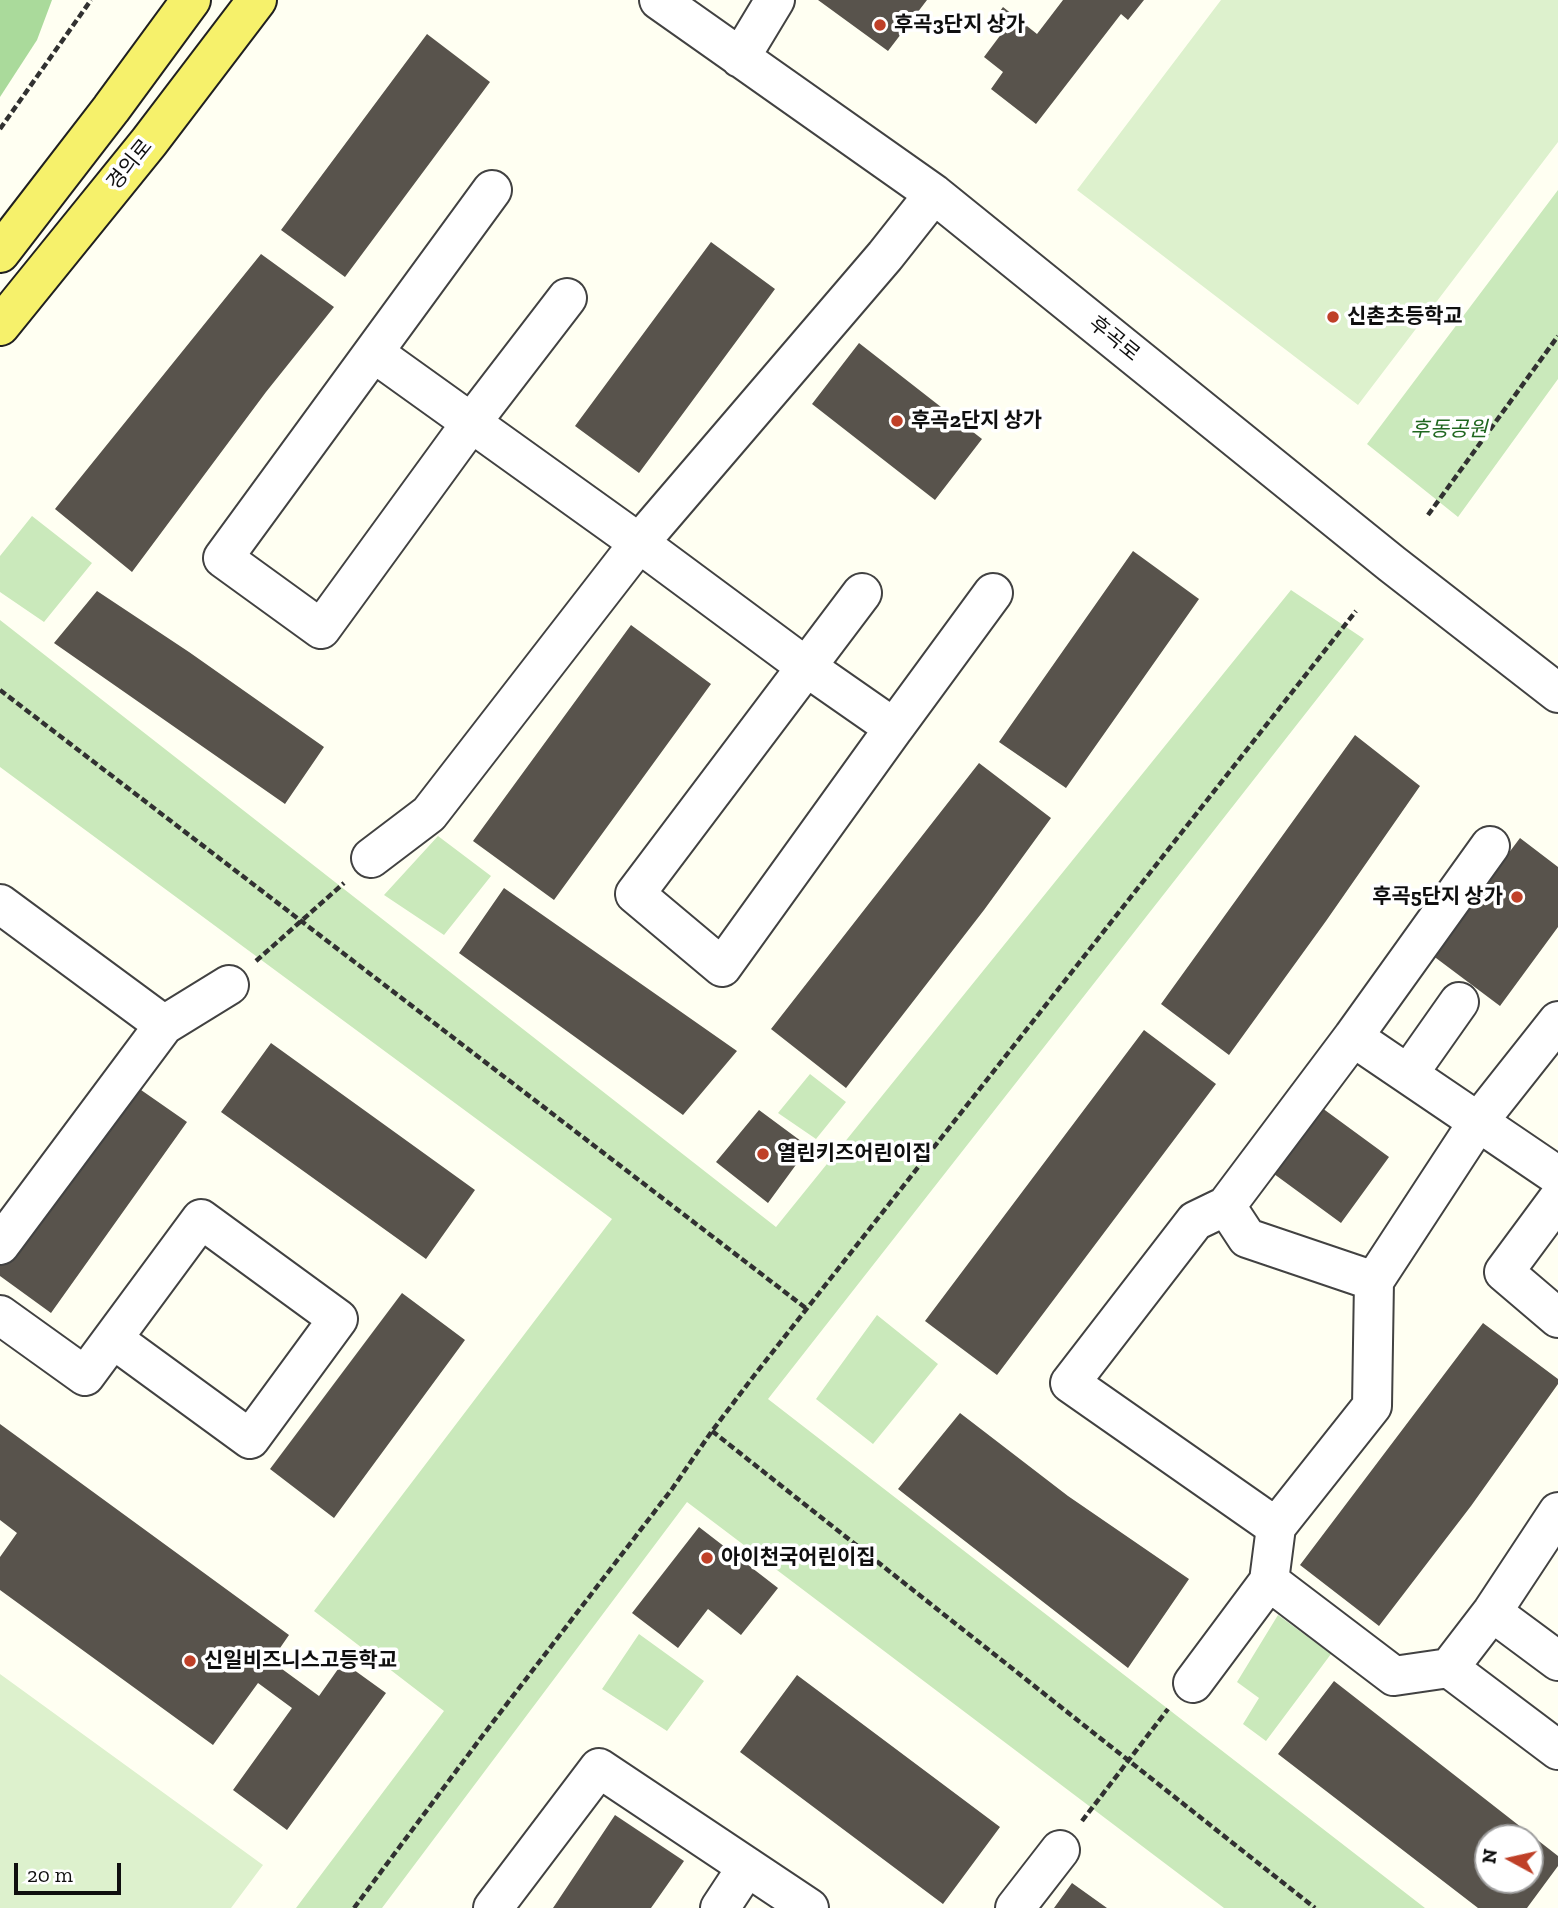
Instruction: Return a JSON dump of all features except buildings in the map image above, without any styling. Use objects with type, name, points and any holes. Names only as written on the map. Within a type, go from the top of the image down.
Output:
[{"type":"main road","points":[[0,253],[191,0]]},
{"type":"main road","name":"경의로","points":[[0,326],[149,142],[257,0]]},
{"type":"street","name":"후곡로","points":[[659,0],[934,194],[1392,564],[1558,694]]},
{"type":"street","points":[[740,58],[775,0]]},
{"type":"street","points":[[492,190],[223,558],[320,628],[567,298]]},
{"type":"street","points":[[371,858],[429,814],[639,543],[885,256],[934,194]]},
{"type":"street","points":[[374,353],[894,728]]},
{"type":"street","points":[[862,593],[635,894],[722,967],[993,593]]},
{"type":"street","points":[[1276,1527],[1070,1383],[1195,1222],[1226,1206],[1353,1037],[1490,846]]},
{"type":"street","points":[[0,904],[164,1025]]},
{"type":"street","points":[[0,1245],[11,1207],[164,1025],[229,985]]},
{"type":"street","points":[[1409,1073],[1459,1002]]},
{"type":"street","points":[[1193,1683],[1269,1581],[1276,1527],[1372,1406],[1374,1282],[1478,1122],[1558,1021]]},
{"type":"street","points":[[1353,1037],[1558,1176]]},
{"type":"street","points":[[1558,1199],[1504,1272],[1558,1318]]},
{"type":"street","points":[[1226,1206],[1247,1238],[1374,1282]]},
{"type":"street","points":[[0,1315],[85,1376],[201,1219],[338,1319],[250,1439],[113,1339]]},
{"type":"street","points":[[1269,1581],[1394,1676],[1449,1668],[1492,1612],[1558,1512]]},
{"type":"street","points":[[1492,1612],[1558,1661]]},
{"type":"street","points":[[1449,1668],[1558,1750]]},
{"type":"street","points":[[493,1908],[599,1768],[809,1908]]},
{"type":"street","points":[[1015,1908],[1060,1850]]},
{"type":"street","points":[[720,1908],[747,1867]]},
{"type":"path","points":[[0,129],[91,0]]},
{"type":"path","points":[[1428,515],[1558,336]]},
{"type":"path","points":[[354,1908],[491,1724],[672,1489],[712,1431],[1356,611]]},
{"type":"path","points":[[0,690],[807,1309]]},
{"type":"path","points":[[229,985],[371,858]]},
{"type":"path","points":[[712,1431],[1315,1908]]},
{"type":"path","points":[[1060,1850],[1168,1709],[1193,1683]]},
{"type":"green space","points":[[0,0],[52,0],[37,40],[0,97]]},
{"type":"green space","name":"신촌초등학교","points":[[1221,0],[1558,0],[1558,142],[1358,405],[1077,190]]},
{"type":"green space","name":"후동공원","points":[[1558,190],[1558,379],[1458,517],[1367,444]]},
{"type":"green space","points":[[32,516],[92,563],[44,622],[0,592],[0,556]]},
{"type":"green space","points":[[1291,590],[1364,639],[768,1399],[1425,1908],[1224,1908],[687,1502],[382,1908],[296,1908],[444,1711],[314,1611],[612,1219],[0,767],[0,620],[776,1227]]},
{"type":"green space","points":[[438,836],[491,876],[444,935],[384,895]]},
{"type":"green space","points":[[810,1074],[846,1102],[816,1139],[778,1113]]},
{"type":"green space","points":[[877,1315],[938,1364],[873,1444],[816,1399]]},
{"type":"green space","points":[[1278,1615],[1331,1654],[1266,1741],[1243,1724],[1259,1698],[1237,1682]]},
{"type":"green space","points":[[639,1634],[704,1681],[667,1731],[602,1689]]},
{"type":"green space","points":[[0,1674],[263,1865],[231,1908],[0,1908]]},
{"type":"place","name":"후곡3단지 상가","points":[[880,25]]},
{"type":"place","name":"신촌초등학교","points":[[1333,317]]},
{"type":"place","name":"후곡2단지 상가","points":[[897,421]]},
{"type":"place","name":"후곡5단지 상가","points":[[1517,897]]},
{"type":"place","name":"열린키즈어린이집","points":[[763,1154]]},
{"type":"place","name":"아이천국어린이집","points":[[707,1558]]},
{"type":"place","name":"신일비즈니스고등학교","points":[[190,1661]]}]
